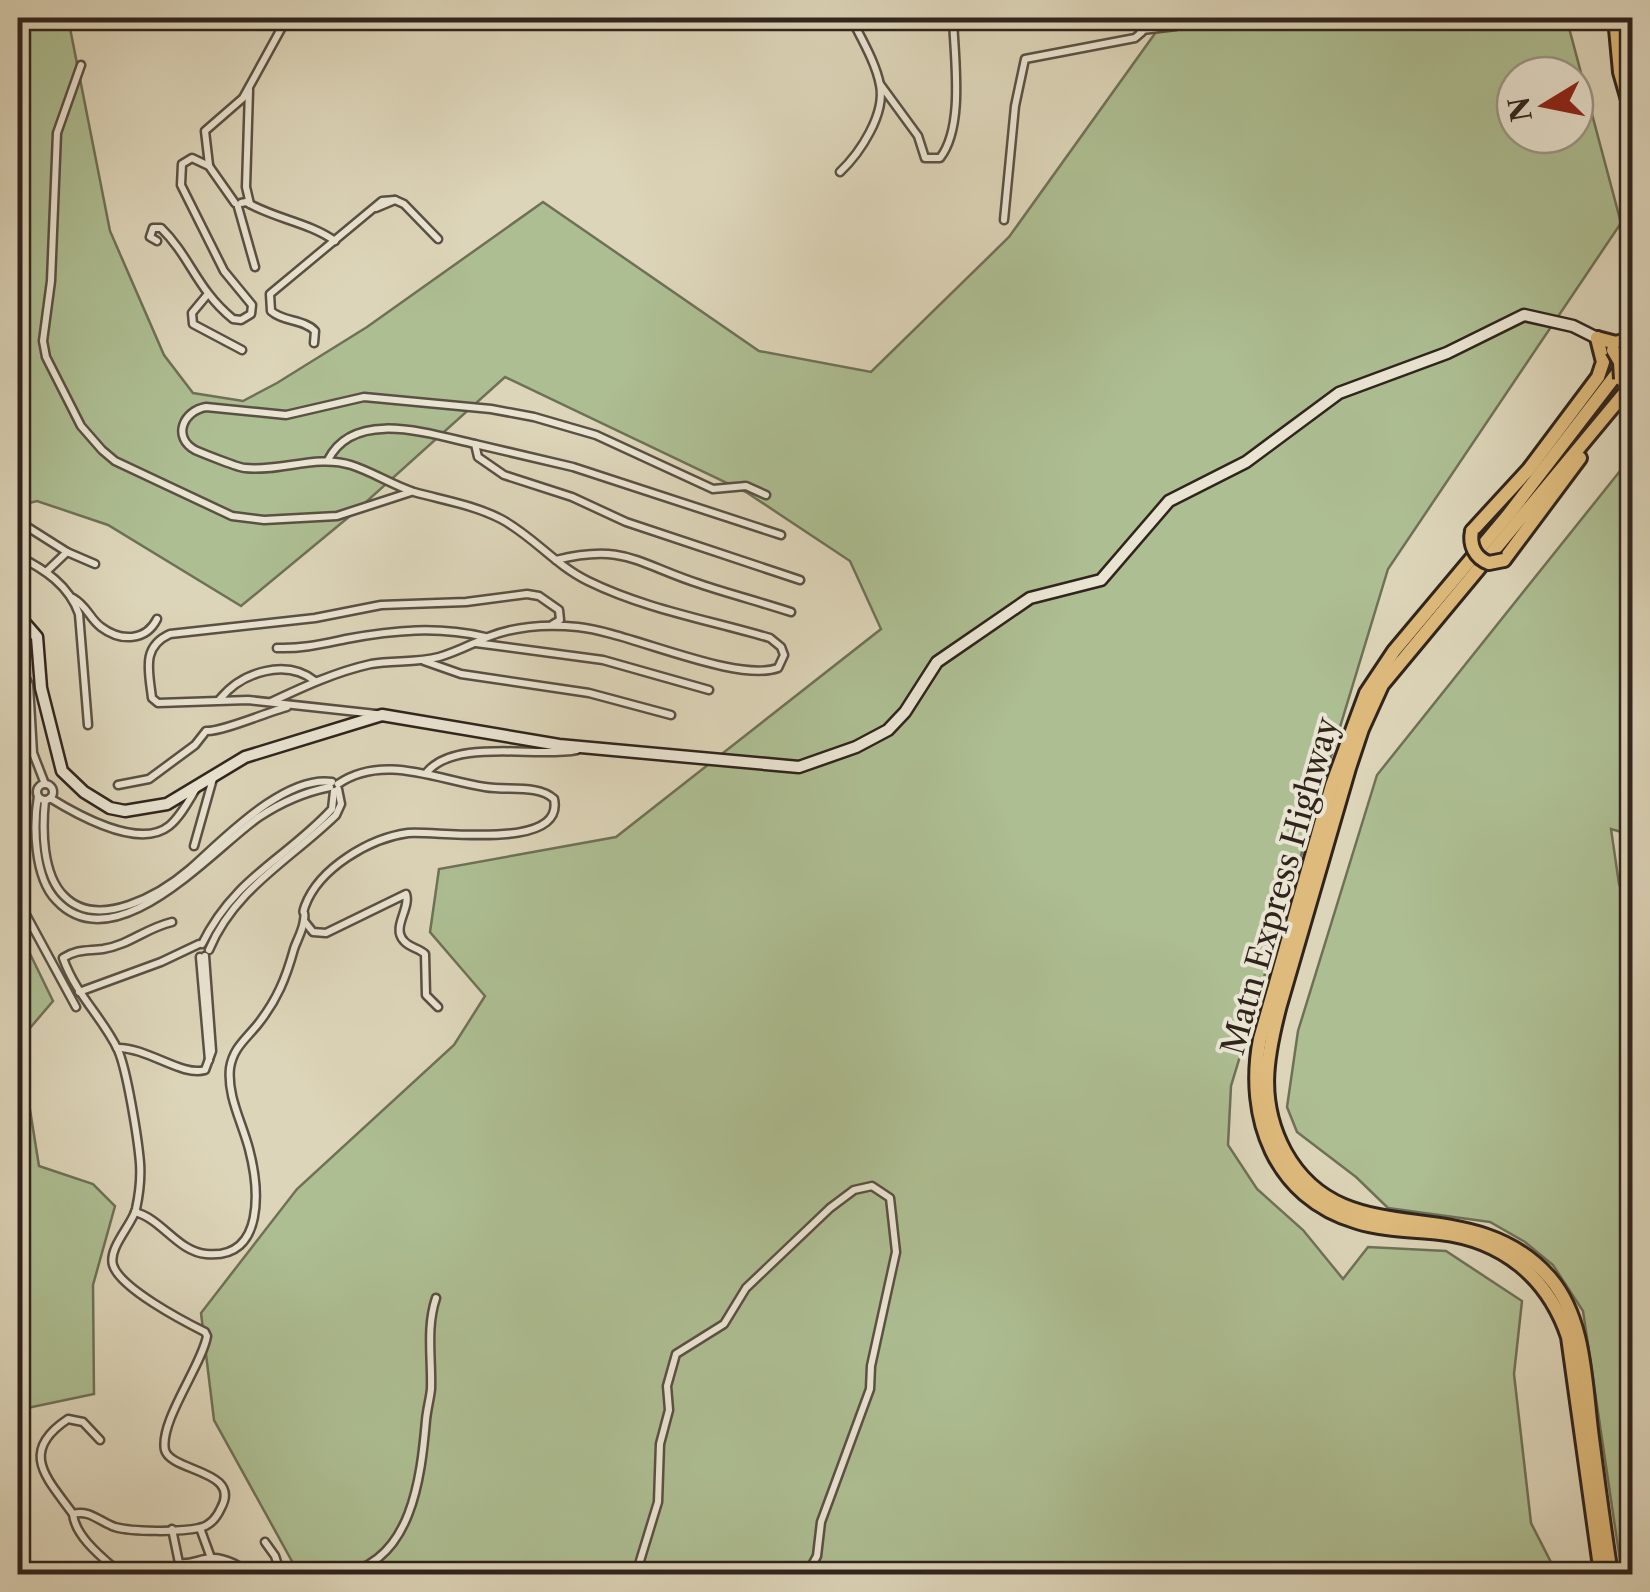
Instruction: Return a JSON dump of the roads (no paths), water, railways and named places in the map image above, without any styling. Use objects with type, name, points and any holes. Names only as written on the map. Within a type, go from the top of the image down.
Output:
[{"type":"highway","points":[[1615,18],[1620,72],[1632,114]]},
{"type":"highway","points":[[1626,18],[1632,84]]},
{"type":"highway","points":[[1606,344],[1632,338]]},
{"type":"highway","points":[[1537,498],[1546,476],[1627,381],[1620,362],[1606,344]]},
{"type":"highway","points":[[1596,429],[1580,458],[1504,560],[1489,562],[1476,554],[1472,531],[1529,469],[1601,371],[1606,344]]},
{"type":"highway","name":"Matn Express Highway","points":[[1600,1574],[1568,1337],[1546,1291],[1520,1264],[1478,1242],[1373,1226],[1330,1212],[1306,1194],[1281,1167],[1261,1123],[1255,1095],[1255,1066],[1352,722],[1377,672],[1509,514],[1632,354]]},
{"type":"highway","name":"Matn Express Highway","points":[[1611,1574],[1579,1346],[1566,1304],[1550,1279],[1524,1254],[1499,1238],[1453,1225],[1372,1216],[1322,1194],[1299,1173],[1278,1139],[1265,1086],[1280,1005],[1349,768],[1370,710],[1396,666],[1596,429],[1627,381]]},
{"type":"highway","points":[[1509,514],[1528,480],[1529,469]]},
{"type":"main road","points":[[18,615],[37,637],[56,756],[70,781],[98,801],[125,811],[167,804],[244,757],[382,715],[582,748],[790,768],[856,748],[880,736],[900,718],[938,662],[1030,598],[1101,580],[1170,501],[1246,462],[1339,393],[1448,352],[1524,315],[1572,326],[1606,344]]},
{"type":"street","points":[[209,166],[205,131],[238,103],[249,88],[287,18]]},
{"type":"street","points":[[851,18],[880,84],[918,136],[925,158],[940,158],[953,122],[956,90],[952,18]]},
{"type":"street","points":[[1082,18],[1142,30]]},
{"type":"street","points":[[1004,220],[1015,106],[1020,70],[1026,59],[1135,38],[1142,30],[1176,26],[1181,18]]},
{"type":"street","points":[[81,65],[55,148],[52,265],[43,341],[46,357],[81,426],[115,460],[232,516],[264,520],[337,516],[413,492]]},
{"type":"street","points":[[840,172],[860,148],[875,116],[880,84]]},
{"type":"street","points":[[241,204],[246,187],[249,88]]},
{"type":"street","points":[[157,241],[150,237],[153,228],[161,228],[207,296],[236,320],[252,314],[250,302],[224,272],[180,184],[179,173],[186,160],[198,158],[241,204],[255,267]]},
{"type":"street","points":[[314,343],[313,328],[274,315],[268,300],[274,289],[376,208],[395,200],[438,238]]},
{"type":"street","points":[[241,204],[311,226],[335,241]]},
{"type":"street","points":[[207,296],[192,314],[193,324],[242,350]]},
{"type":"street","points":[[271,702],[316,682],[373,664],[422,660],[515,630],[548,626],[597,630],[748,669],[770,671],[778,668],[784,656],[781,647],[770,638],[612,592],[554,560],[499,518],[472,506],[413,492],[357,466],[328,460],[252,469],[196,450],[184,435],[188,412],[206,408],[286,415],[364,397],[490,409],[585,432],[713,489],[746,486],[766,495]]},
{"type":"street","points":[[328,460],[347,436],[382,428],[476,444],[572,467],[781,535]]},
{"type":"street","points":[[476,444],[478,457],[504,475],[572,497],[626,522],[800,580]]},
{"type":"street","points":[[18,521],[95,564]]},
{"type":"street","points":[[46,572],[68,552]]},
{"type":"street","points":[[554,560],[609,553],[790,612]]},
{"type":"street","points":[[18,556],[46,572],[86,605],[100,626],[130,638],[147,633],[157,618]]},
{"type":"street","points":[[382,715],[271,702],[154,701],[148,660],[154,644],[170,634],[314,618],[382,604],[466,602],[527,594],[539,596],[559,610],[560,620],[548,626]]},
{"type":"street","points":[[72,597],[79,614],[88,724]]},
{"type":"street","points":[[18,626],[37,637]]},
{"type":"street","points":[[277,648],[306,648],[404,630],[444,630],[486,638]]},
{"type":"street","points":[[476,643],[602,660],[709,690]]},
{"type":"street","points":[[422,660],[461,674],[589,693],[671,715]]},
{"type":"street","points":[[18,661],[29,685],[30,731],[45,793],[48,863],[57,888],[73,904],[97,911],[134,901],[171,882],[256,815],[303,791],[334,787],[348,778],[389,770],[427,772],[487,788],[545,792],[554,799],[554,815],[544,825],[493,836],[409,833],[354,853],[328,875],[308,900],[284,986],[237,1047],[230,1064],[231,1090],[250,1152],[253,1230],[244,1243],[207,1254],[190,1250],[146,1215],[135,1212]]},
{"type":"street","points":[[220,699],[236,684],[274,670],[295,669],[316,682]]},
{"type":"street","points":[[118,785],[150,779],[206,731],[221,731],[254,716],[295,705]]},
{"type":"street","points":[[427,772],[453,757],[569,752],[582,748]]},
{"type":"street","points":[[194,846],[215,772]]},
{"type":"street","points":[[45,793],[110,828],[159,831],[180,814],[198,786]]},
{"type":"street","points":[[117,1048],[150,1054],[192,1072],[206,1070],[209,1060],[202,951],[236,904],[287,851],[336,815],[341,804],[334,787]]},
{"type":"street","points":[[45,793],[39,850],[47,889],[65,909],[89,917],[131,910],[175,888],[256,815]]},
{"type":"street","points":[[44,816],[61,805]]},
{"type":"street","points":[[304,921],[313,932],[326,933],[406,894],[408,903],[400,934],[408,945],[422,949],[425,954],[426,994],[438,1007]]},
{"type":"street","points":[[18,900],[76,1007]]},
{"type":"street","points":[[72,1514],[89,1514],[117,1528],[200,1528],[212,1521],[223,1505],[222,1490],[206,1472],[172,1461],[166,1454],[165,1441],[207,1336],[160,1307],[121,1278],[114,1268],[113,1255],[135,1212],[140,1168],[138,1141],[117,1048],[80,992],[64,956],[84,948],[101,950],[134,940],[146,930],[172,922]]},
{"type":"street","points":[[80,992],[181,953],[202,951]]},
{"type":"street","points":[[636,1574],[658,1502],[667,1386],[676,1354],[724,1324],[746,1288],[830,1208],[854,1190],[872,1186],[890,1198],[896,1252],[871,1366],[870,1390],[821,1522],[817,1556],[807,1574]]},
{"type":"street","points":[[341,1574],[360,1570],[379,1558],[414,1500],[421,1479],[430,1395],[430,1334],[436,1298]]},
{"type":"street","points":[[100,1440],[83,1422],[68,1419],[45,1440],[40,1468],[81,1532],[121,1574]]},
{"type":"street","points":[[200,1528],[210,1558]]},
{"type":"street","points":[[172,1529],[180,1562],[189,1564],[210,1558],[235,1564],[252,1574]]},
{"type":"street","points":[[265,1542],[281,1574]]}]
